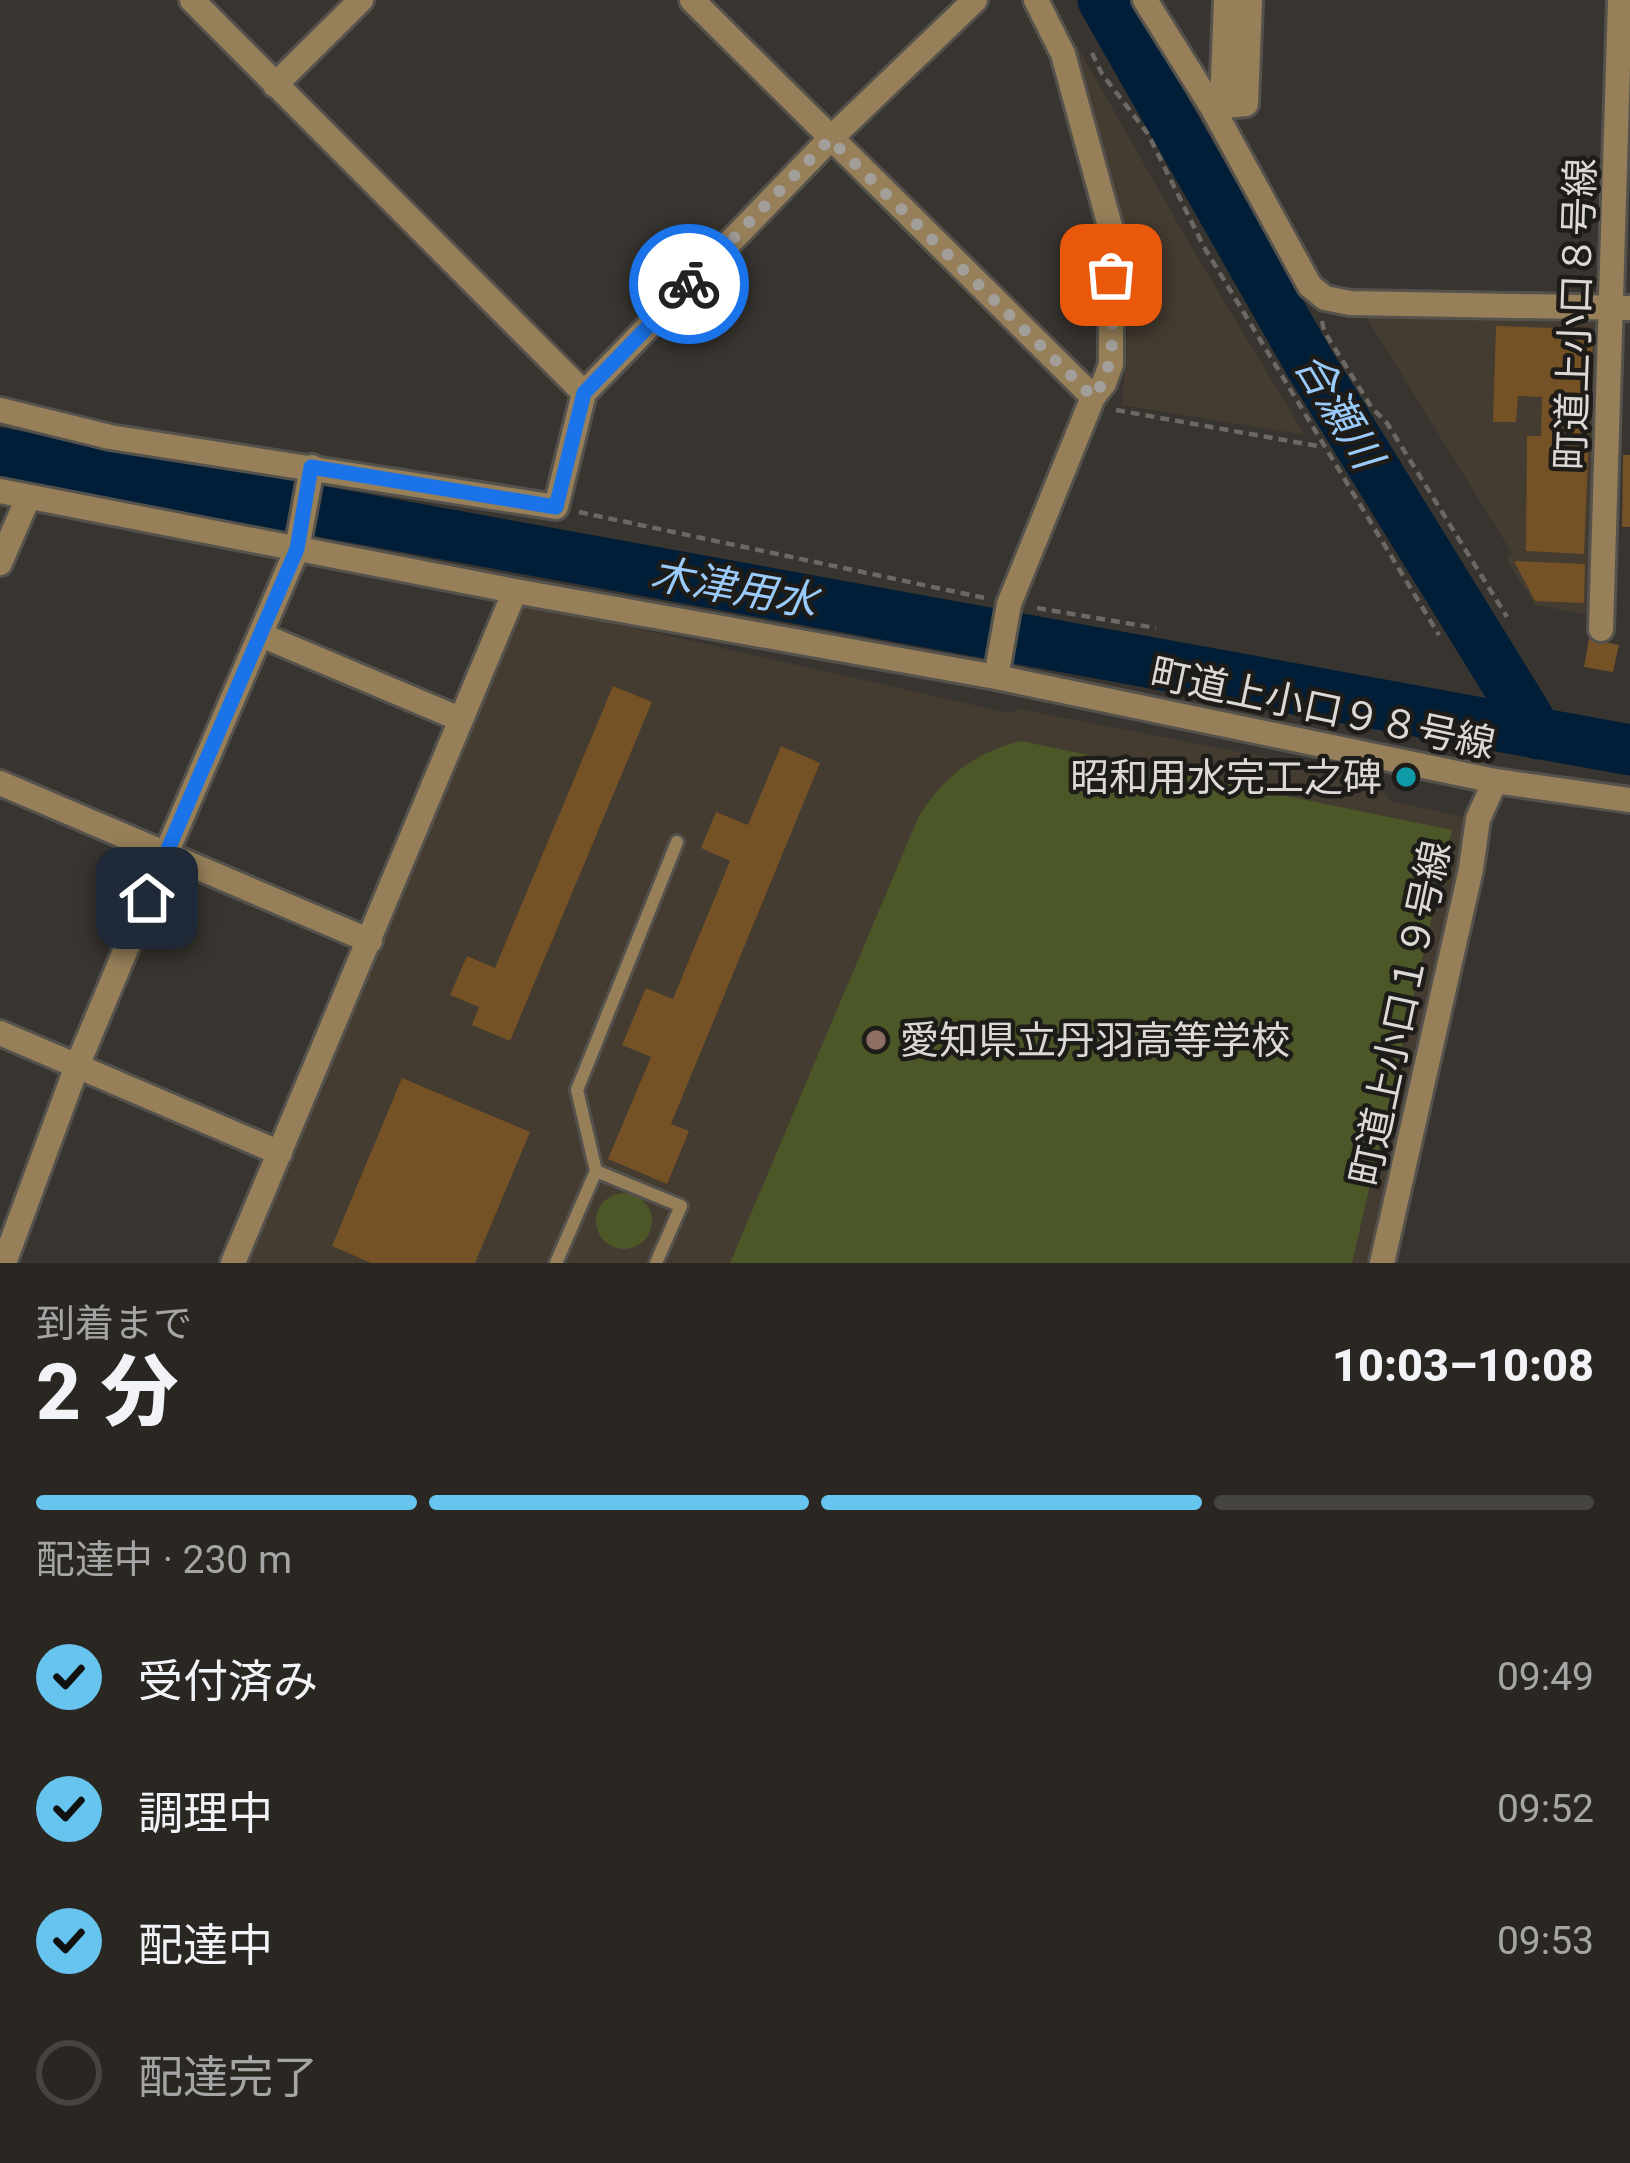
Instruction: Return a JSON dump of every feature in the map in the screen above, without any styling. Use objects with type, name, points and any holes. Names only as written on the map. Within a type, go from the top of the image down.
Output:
[{"type":"street","points":[[192,0],[584,393]]},
{"type":"street","points":[[275,85],[361,0]]},
{"type":"street","points":[[692,0],[1097,400]]},
{"type":"street","points":[[0,410],[110,437],[556,507],[584,393],[830,139],[975,0]]},
{"type":"street","points":[[999,673],[1008,608],[1111,364],[1111,230],[1063,54],[1036,0]]},
{"type":"street","points":[[1145,0],[1217,107],[1310,286],[1324,298],[1350,303],[1620,307]]},
{"type":"street","points":[[1217,107],[1226,0]]},
{"type":"street","points":[[1217,107],[1246,104],[1250,0]]},
{"type":"street","name":"町道上小口８号線","points":[[1601,629],[1620,307],[1620,0]]},
{"type":"street","points":[[4,1263],[76,1066],[297,549],[311,467]]},
{"type":"street","name":"町道上小口９８号線","points":[[0,490],[515,591],[999,673],[1495,781],[1630,800]]},
{"type":"street","points":[[0,563],[28,498]]},
{"type":"street","points":[[233,1263],[515,591]]},
{"type":"street","points":[[261,635],[460,719]]},
{"type":"street","name":"町道上小口１９号線","points":[[1382,1263],[1471,869],[1478,819],[1495,781]]},
{"type":"street","points":[[0,783],[370,940]]},
{"type":"street","points":[[0,1033],[280,1153]]},
{"type":"lane","points":[[556,1263],[596,1171],[577,1090],[677,842]]},
{"type":"lane","points":[[596,1171],[680,1207],[656,1263]]},
{"type":"path","points":[[1088,43],[1102,74],[1148,134],[1204,247],[1439,635]]},
{"type":"path","points":[[1324,298],[1324,331],[1507,617]]},
{"type":"path","points":[[1097,400],[1124,413],[1323,447]]},
{"type":"path","points":[[556,507],[1008,608],[1156,628]]},
{"type":"shaded area","points":[[1069,32],[1305,435],[1122,405],[1127,327],[1120,209]]},
{"type":"shaded area","points":[[1366,317],[1593,323],[1599,331],[1590,615],[1535,605],[1506,558],[1512,553]]},
{"type":"shaded area","name":"愛知県立丹羽高等学校","points":[[524,603],[1009,713],[1019,709],[1296,763],[1379,786],[1391,801],[1468,818],[1367,1263],[243,1263],[512,612]]},
{"type":"green space","points":[[1021,741],[1452,830],[1352,1263],[730,1263],[918,818],[962,768]]},
{"type":"green space","points":[[624,1193],[644,1201],[652,1221],[644,1241],[624,1249],[604,1241],[596,1221],[604,1201]]},
{"type":"building","points":[[1496,326],[1579,329],[1593,342],[1584,554],[1526,551],[1527,436],[1541,436],[1542,397],[1518,396],[1516,422],[1493,422]]},
{"type":"building","points":[[1623,455],[1630,455],[1630,527],[1622,527]]},
{"type":"building","points":[[1514,561],[1585,564],[1584,603],[1535,601]]},
{"type":"building","points":[[1589,639],[1619,645],[1613,672],[1584,667]]},
{"type":"building","points":[[613,686],[652,702],[510,1041],[472,1025],[479,1007],[450,995],[467,956],[495,968]]},
{"type":"building","points":[[781,746],[820,763],[671,1124],[689,1131],[667,1184],[608,1159],[651,1057],[622,1045],[646,988],[673,999],[730,861],[701,848],[716,812],[748,825]]},
{"type":"building","points":[[402,1078],[530,1132],[475,1263],[371,1263],[332,1246]]},
{"type":"waterway","name":"合瀬川","points":[[1103,0],[1309,362],[1538,734]]},
{"type":"waterway","name":"木津用水","points":[[0,453],[1630,750]]},
{"type":"way so far","points":[[689,284],[830,139],[1093,397],[1111,364],[1111,275]]},
{"type":"place","name":"昭和用水完工之碑","points":[[1406,777]]},
{"type":"place","name":"愛知県立丹羽高等学校","points":[[876,1040]]},
{"type":"route","points":[[147,898],[297,549],[311,467],[556,507],[584,393],[689,284]]}]
